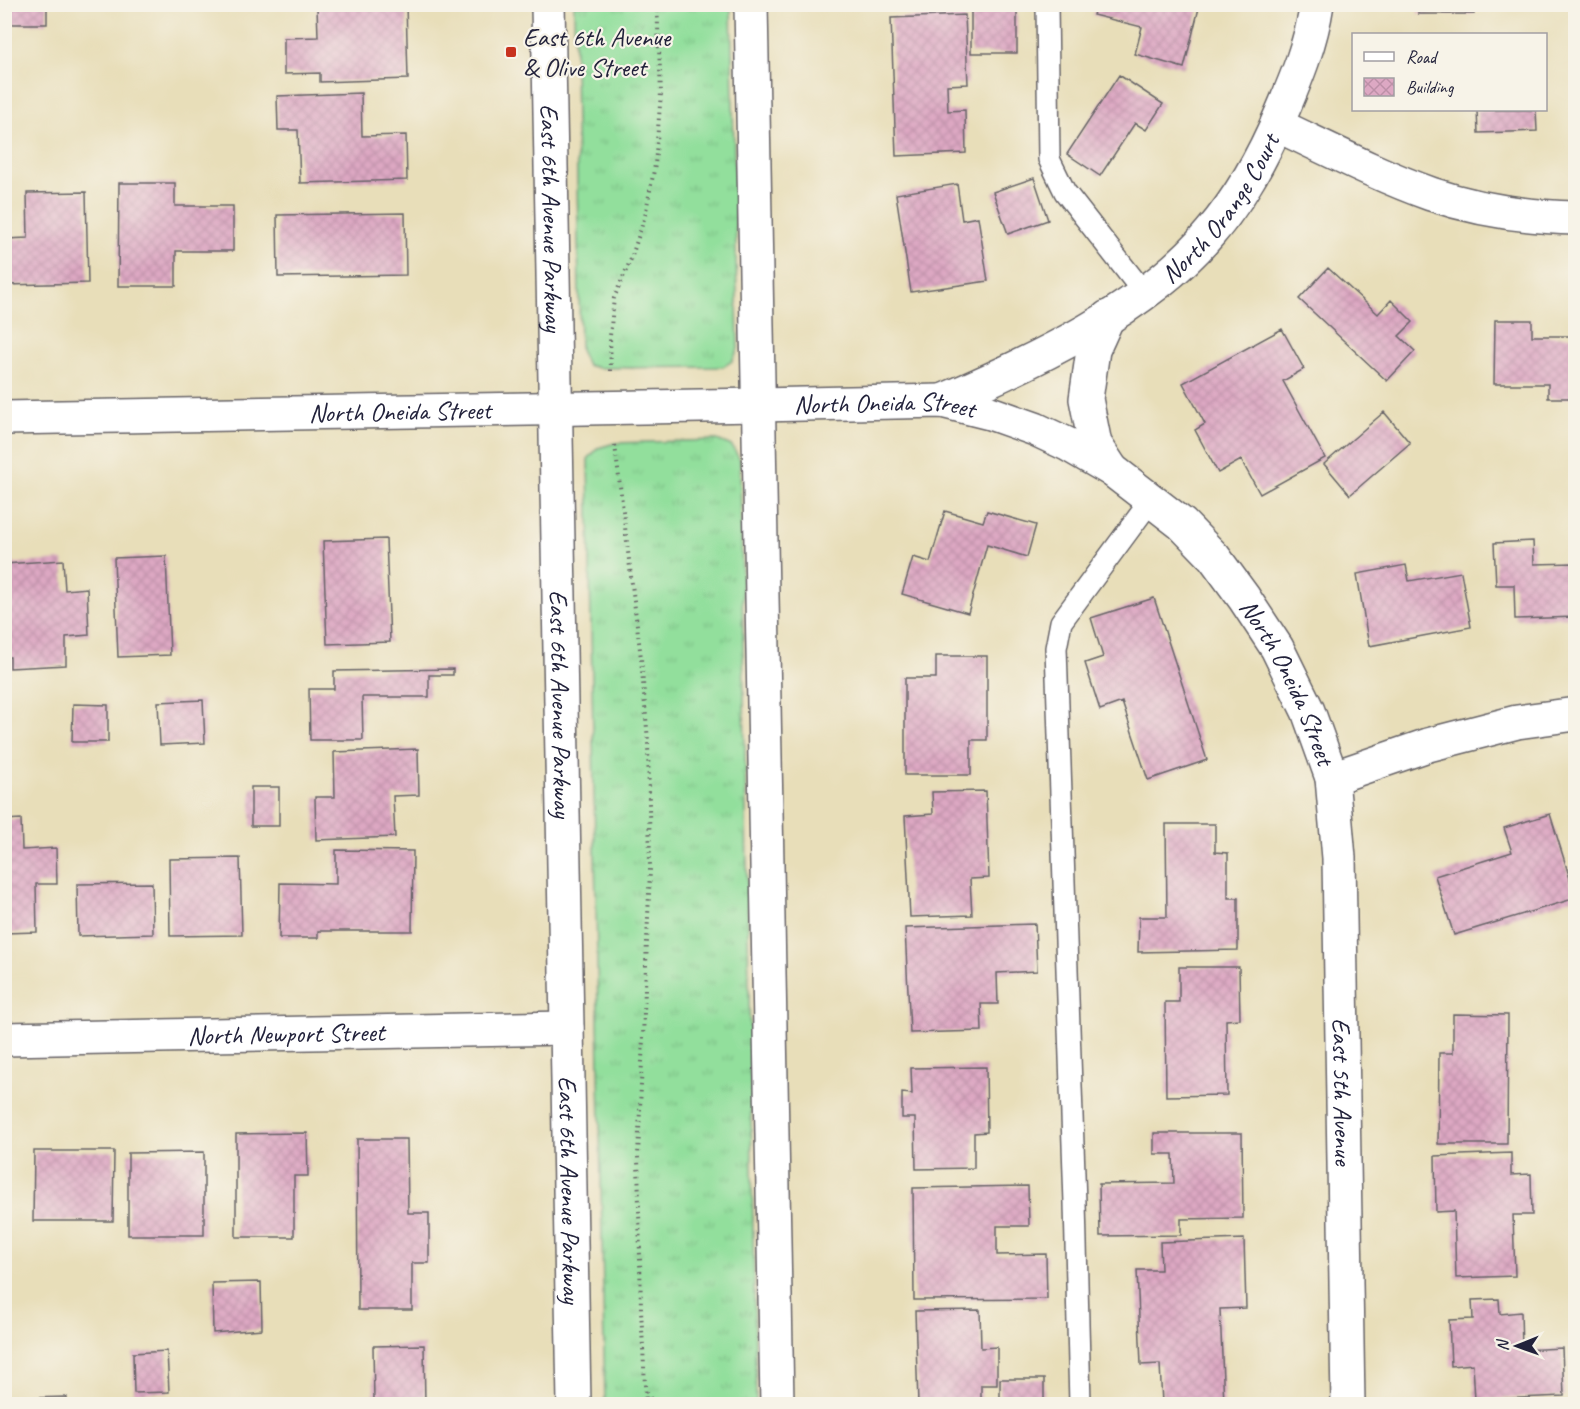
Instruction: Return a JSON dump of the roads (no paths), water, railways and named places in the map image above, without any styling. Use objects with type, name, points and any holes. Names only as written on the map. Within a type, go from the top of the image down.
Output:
[{"type":"street","name":"East 6th Avenue Parkway","points":[[548,4],[574,1404]]},
{"type":"street","points":[[751,4],[777,1404]]},
{"type":"street","points":[[1277,125],[1310,40],[1317,4]]},
{"type":"street","name":"North Orange Court","points":[[942,401],[1016,369],[1055,348],[1144,293],[1185,260],[1210,234],[1237,199],[1277,125],[1388,177],[1432,194],[1493,210],[1575,218]]},
{"type":"street","points":[[1108,317],[1093,350],[1086,399],[1095,444],[1112,470]]},
{"type":"street","name":"North Oneida Street","points":[[4,418],[942,401],[990,413],[1035,429],[1067,444],[1112,470],[1182,524],[1214,557],[1277,648],[1308,711],[1332,778],[1428,745],[1517,722],[1575,714]]},
{"type":"street","name":"East 5th Avenue","points":[[1332,778],[1339,858],[1348,1404]]},
{"type":"street","name":"North Newport Street","points":[[4,1039],[567,1028]]},
{"type":"lane","points":[[1047,4],[1049,159],[1065,192],[1144,293]]},
{"type":"lane","points":[[1080,1404],[1076,1203],[1056,648],[1061,622],[1151,500]]},
{"type":"place","name":"East 6th Avenue & Olive Street","points":[[511,52]]}]
